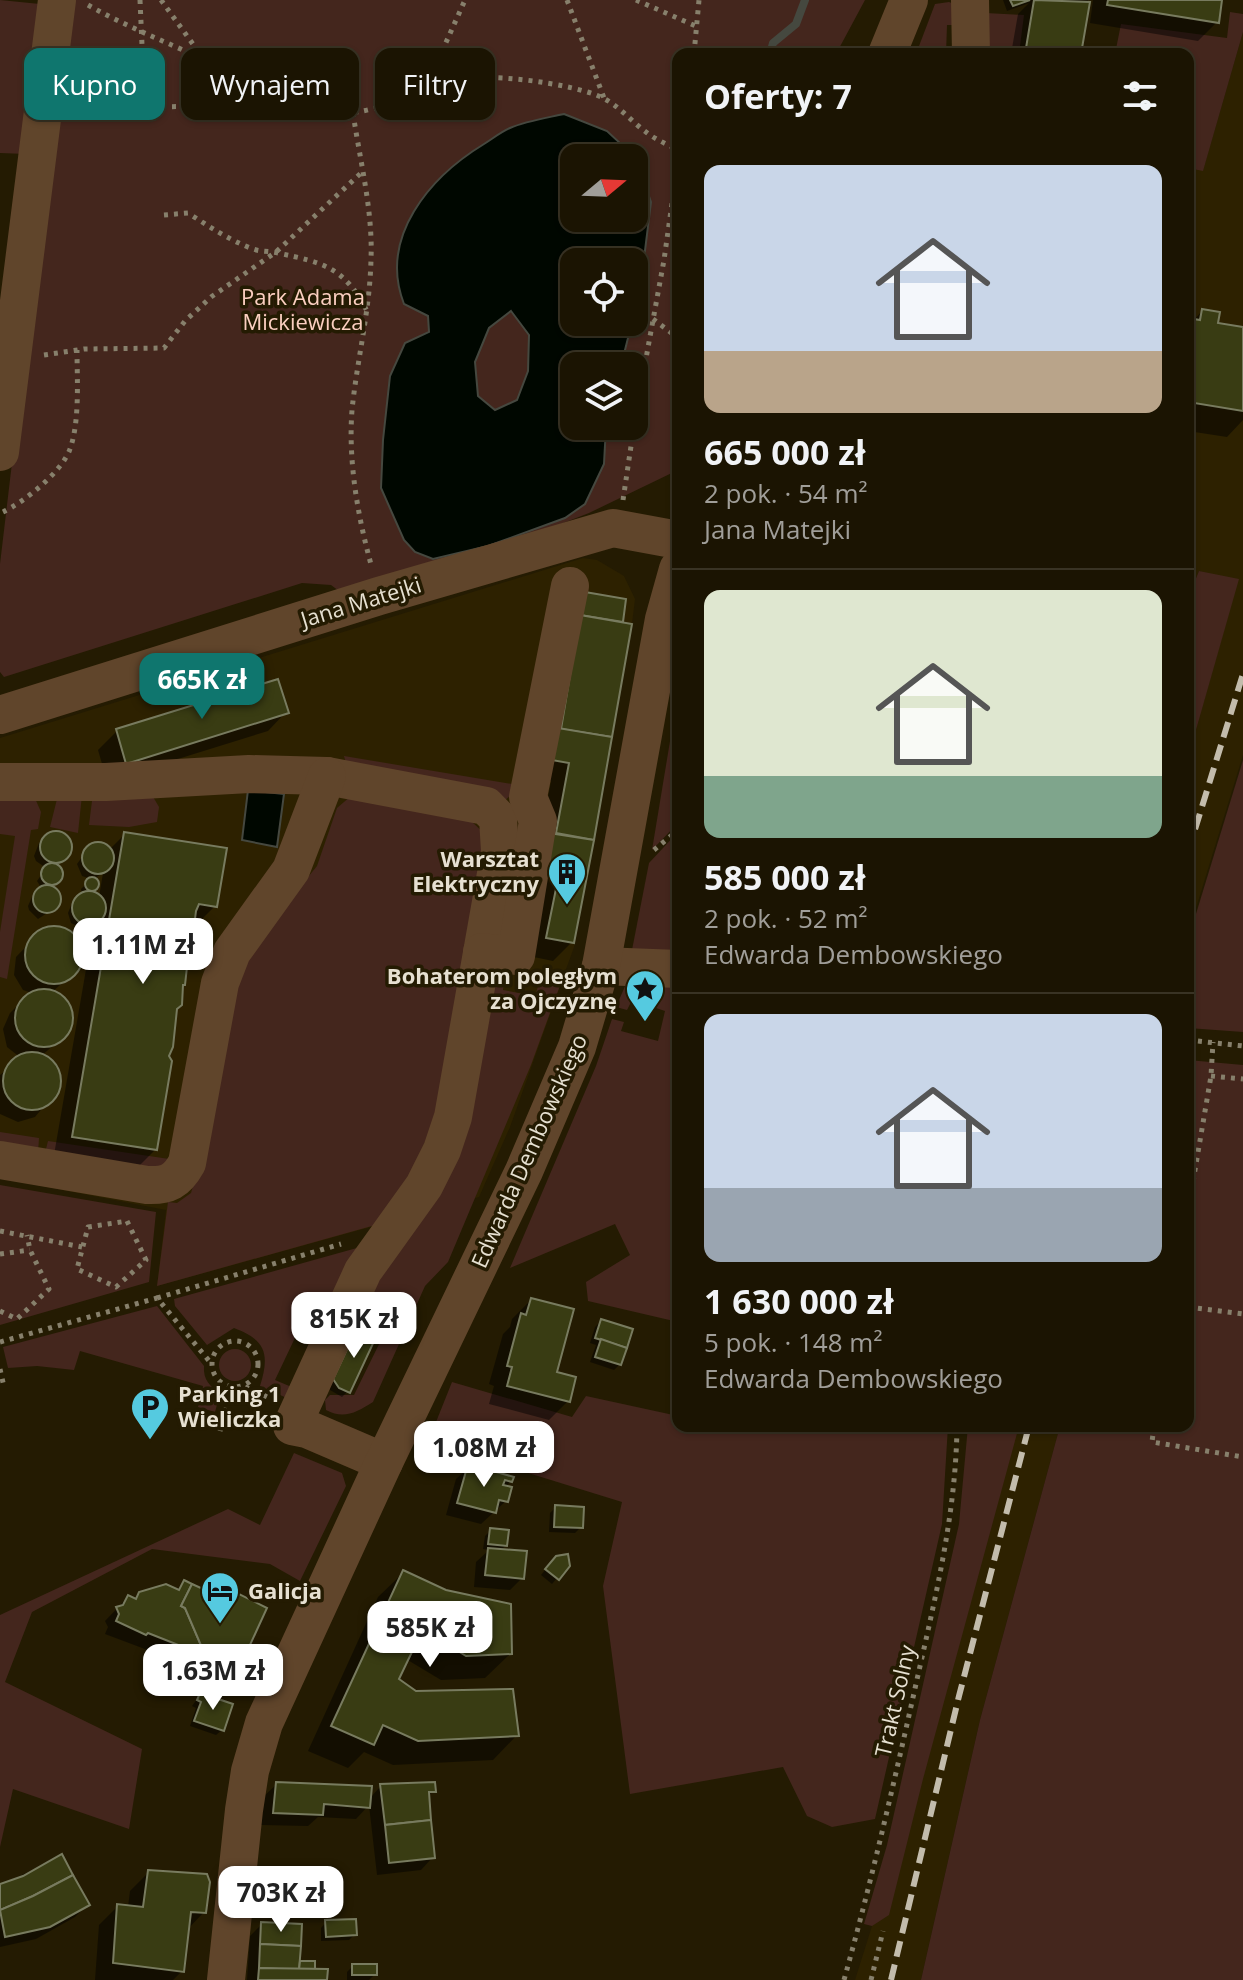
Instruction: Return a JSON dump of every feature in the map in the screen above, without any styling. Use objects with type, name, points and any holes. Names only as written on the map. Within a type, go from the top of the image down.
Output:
[{"type":"street","points":[[0,452],[57,0]]},
{"type":"street","points":[[889,48],[909,0]]},
{"type":"street","points":[[970,0],[971,48]]},
{"type":"street","name":"Jana Matejki","points":[[0,715],[379,596],[613,528],[672,539]]},
{"type":"street","points":[[384,1462],[307,1429],[292,1426],[363,1271],[424,1186],[442,1150],[453,1117],[500,851],[570,586]]},
{"type":"street","name":"Edwarda Dembowskiego","points":[[226,1980],[244,1810],[255,1749],[291,1661],[530,1158],[612,966],[660,643],[672,594]]},
{"type":"street","points":[[0,782],[106,782],[249,774],[327,776],[486,806],[513,807]]},
{"type":"street","points":[[0,1160],[147,1185],[163,1185],[178,1179],[187,1163],[220,983],[232,952],[291,870],[327,776]]},
{"type":"street","points":[[612,966],[672,969]]},
{"type":"path","points":[[80,0],[142,33],[181,49]]},
{"type":"path","points":[[140,0],[142,45],[155,106],[181,106]]},
{"type":"path","points":[[161,0],[196,48]]},
{"type":"path","points":[[444,48],[465,0]]},
{"type":"path","points":[[567,0],[604,98]]},
{"type":"path","points":[[636,0],[698,27]]},
{"type":"path","points":[[695,48],[699,0]]},
{"type":"path","points":[[495,79],[545,84],[604,98],[649,135],[672,147]]},
{"type":"path","points":[[354,120],[372,255],[352,411],[352,457],[363,538],[379,596]]},
{"type":"path","points":[[35,352],[46,355],[81,348],[164,348],[185,321],[211,297],[276,252],[362,172]]},
{"type":"path","points":[[164,215],[188,213],[225,238],[258,251],[276,252],[334,269],[347,280],[367,311]]},
{"type":"path","points":[[647,352],[672,217]]},
{"type":"path","points":[[653,319],[672,333]]},
{"type":"path","points":[[3,512],[18,505],[47,481],[70,451],[81,348]]},
{"type":"path","points":[[622,508],[632,440]]},
{"type":"path","points":[[647,856],[672,835]]},
{"type":"path","points":[[1194,1040],[1243,1046]]},
{"type":"path","points":[[1194,1176],[1211,1076],[1213,1042]]},
{"type":"path","points":[[1211,1076],[1243,1079]]},
{"type":"path","points":[[127,1221],[146,1260],[116,1287],[77,1269],[82,1247],[88,1227],[127,1221]]},
{"type":"path","points":[[0,1342],[393,1229]]},
{"type":"path","points":[[0,1231],[82,1247]]},
{"type":"path","points":[[0,1311],[17,1319],[49,1289],[30,1250],[27,1235]]},
{"type":"path","points":[[0,1254],[30,1250]]},
{"type":"path","points":[[157,1298],[210,1362],[216,1379],[232,1387],[244,1386],[255,1377],[258,1362],[253,1349],[241,1341],[227,1342],[215,1351],[210,1362]]},
{"type":"path","points":[[1194,1308],[1243,1314]]},
{"type":"path","points":[[0,1369],[4,1387]]},
{"type":"path","points":[[220,1431],[232,1387]]},
{"type":"path","name":"Trakt Solny","points":[[844,1980],[899,1761],[943,1563],[957,1432]]},
{"type":"path","points":[[1153,1432],[1152,1442],[1243,1457]]},
{"type":"path","points":[[871,1980],[883,1931]]},
{"type":"shaded area","points":[[1243,32],[1243,755],[1194,914],[1194,737],[1238,580],[1199,571],[1194,583],[1194,169],[1203,170]]},
{"type":"shaded area","points":[[564,114],[607,131],[621,144],[560,144],[560,232],[647,232],[645,248],[560,248],[560,336],[628,336],[624,352],[560,352],[560,440],[605,440],[604,464],[585,504],[565,518],[488,546],[433,559],[415,552],[404,540],[381,488],[390,376],[405,343],[429,332],[428,316],[404,304],[398,279],[398,255],[414,211],[428,191],[464,158],[510,128]],"holes":[[[511,311],[529,335],[528,371],[517,400],[495,410],[478,396],[475,362],[489,328]]]},
{"type":"shaded area","points":[[648,193],[651,202],[648,226]]},
{"type":"shaded area","points":[[583,558],[597,560],[624,576],[635,599],[632,624],[574,947],[510,1127],[479,1197],[157,1286],[166,1210],[0,1178],[0,738]]},
{"type":"shaded area","points":[[248,790],[284,794],[277,847],[242,840]]},
{"type":"shaded area","points":[[998,1432],[1058,1432],[980,1720],[921,1980],[855,1980],[872,1926]]},
{"type":"green space","points":[[0,0],[40,4],[36,48],[24,48],[24,120],[29,120],[26,154],[0,153]]},
{"type":"green space","name":"Park Adama Mickiewicza","points":[[67,0],[865,0],[839,48],[672,48],[672,473],[589,513],[429,575],[351,600],[331,585],[302,583],[4,677],[0,672],[0,564],[53,120],[165,120],[165,48],[61,48]]},
{"type":"green space","points":[[935,4],[954,4],[965,25],[947,25],[946,48],[918,48]]},
{"type":"green space","points":[[1230,12],[1243,14],[1243,32],[1203,171],[1194,169],[1194,48],[1116,48],[1121,24],[1227,38]]},
{"type":"green space","points":[[986,13],[1024,15],[1020,48],[983,48]]},
{"type":"green space","points":[[1199,571],[1239,579],[1194,737],[1194,583]]},
{"type":"green space","points":[[672,729],[672,829],[652,850]]},
{"type":"green space","points":[[344,756],[512,784],[512,794],[502,803],[347,767]]},
{"type":"green space","points":[[1243,760],[1243,1032],[1194,1028],[1194,920]]},
{"type":"green space","points":[[149,790],[159,807],[157,822],[129,827],[89,825],[93,793]]},
{"type":"green space","points":[[0,795],[34,796],[41,812],[38,829],[31,830],[7,979],[0,977],[0,932],[15,836],[0,834]]},
{"type":"green space","points":[[58,795],[82,795],[78,833],[50,827]]},
{"type":"green space","points":[[351,796],[471,821],[486,835],[437,1117],[404,1186],[379,1224],[157,1286],[168,1202],[177,1203],[191,1193],[206,1142],[240,961],[317,866],[337,808]]},
{"type":"green space","points":[[672,838],[672,958],[631,955],[649,863]]},
{"type":"green space","points":[[497,959],[506,961],[503,990],[535,996],[541,977],[562,980],[531,1065],[448,1262],[425,1286],[373,1402],[350,1414],[333,1413],[326,1410],[325,1400],[330,1395],[354,1395],[383,1336],[375,1331],[386,1302],[364,1292],[443,1181]]},
{"type":"green space","points":[[629,977],[672,979],[672,1321],[588,1301],[586,1282],[630,1255],[615,1224],[510,1268],[596,1066],[612,1019],[624,1022],[621,1031],[658,1041],[665,1011],[632,1000],[627,1010],[616,1007]]},
{"type":"green space","points":[[1194,1061],[1243,1065],[1243,1980],[921,1980],[980,1720],[1058,1432],[1194,1432]]},
{"type":"green space","points":[[0,1132],[39,1138],[38,1153],[0,1146]]},
{"type":"green space","points":[[48,1141],[176,1160],[175,1176],[45,1153]]},
{"type":"green space","points":[[0,1185],[156,1212],[149,1282],[0,1325]]},
{"type":"green space","points":[[364,1246],[332,1310],[312,1302],[275,1380],[294,1388],[289,1399],[260,1386],[265,1357],[259,1343],[253,1338],[234,1328],[207,1345],[175,1306],[174,1299]]},
{"type":"green space","points":[[157,1306],[204,1366],[208,1382],[220,1394],[215,1412],[198,1407],[203,1386],[80,1351],[74,1370],[37,1366],[8,1368],[3,1347]]},
{"type":"green space","points":[[235,1349],[246,1354],[251,1365],[246,1376],[235,1381],[224,1376],[219,1365],[224,1354]]},
{"type":"green space","points":[[452,1382],[572,1417],[586,1396],[672,1415],[672,1432],[948,1432],[942,1524],[875,1819],[832,1827],[807,1816],[783,1767],[630,1794],[603,1586],[622,1502],[428,1442]]},
{"type":"green space","points":[[967,1432],[1017,1432],[889,1915],[872,1926],[864,1924],[887,1845],[959,1524]]},
{"type":"green space","points":[[294,1453],[342,1473],[346,1486],[300,1581],[270,1564],[152,1549],[32,1612],[5,1682],[142,1749],[129,1829],[13,1789],[0,1847],[0,1615],[228,1509],[260,1525]]},
{"type":"building","points":[[1010,0],[1030,0],[1013,6]]},
{"type":"building","points":[[1034,0],[1090,2],[1082,48],[1026,48]]},
{"type":"building","points":[[1108,0],[1222,0],[1219,23],[1107,5]]},
{"type":"building","points":[[1202,309],[1220,312],[1218,323],[1243,327],[1243,411],[1194,403],[1194,319],[1200,320]]},
{"type":"building","points":[[585,592],[626,599],[623,622],[580,615]]},
{"type":"building","points":[[580,615],[632,624],[612,737],[561,729]]},
{"type":"building","points":[[278,679],[289,713],[126,764],[116,729]]},
{"type":"building","points":[[552,727],[612,737],[594,840],[556,833],[569,763],[546,759]]},
{"type":"building","points":[[56,831],[68,835],[72,847],[68,859],[56,863],[44,859],[40,847],[44,835]]},
{"type":"building","points":[[124,832],[227,848],[217,907],[199,904],[196,911],[182,1005],[177,1009],[173,1047],[169,1056],[172,1061],[157,1150],[72,1137]]},
{"type":"building","name":"Warsztat Elektryczny","points":[[549,833],[594,840],[574,943],[546,938],[559,874],[542,871]]},
{"type":"building","points":[[98,842],[110,846],[114,858],[110,870],[98,874],[86,870],[82,858],[86,846]]},
{"type":"building","points":[[52,863],[60,866],[63,874],[60,882],[52,885],[44,882],[41,874],[44,866]]},
{"type":"building","points":[[92,877],[99,884],[92,891],[85,884]]},
{"type":"building","points":[[47,885],[57,889],[61,899],[57,909],[47,913],[37,909],[33,899],[37,889]]},
{"type":"building","points":[[89,891],[101,896],[106,908],[101,920],[89,925],[77,920],[72,908],[77,896]]},
{"type":"building","points":[[54,926],[75,934],[83,955],[75,976],[54,984],[33,976],[25,955],[33,934]]},
{"type":"building","points":[[44,989],[65,997],[73,1018],[65,1039],[44,1047],[23,1039],[15,1018],[23,997]]},
{"type":"building","points":[[32,1052],[53,1060],[61,1081],[53,1102],[32,1110],[11,1102],[3,1081],[11,1060]]},
{"type":"building","points":[[531,1298],[574,1309],[557,1372],[576,1377],[570,1402],[507,1386],[512,1367],[507,1366],[521,1313],[526,1315]]},
{"type":"building","points":[[601,1319],[633,1329],[627,1348],[595,1338]]},
{"type":"building","points":[[357,1328],[376,1337],[350,1393],[339,1388],[333,1379]]},
{"type":"building","points":[[601,1339],[627,1348],[621,1365],[595,1357]]},
{"type":"building","points":[[468,1464],[514,1477],[512,1482],[505,1480],[503,1485],[512,1487],[508,1502],[499,1500],[496,1513],[457,1503]]},
{"type":"building","points":[[555,1505],[584,1507],[583,1528],[554,1527]]},
{"type":"building","points":[[490,1528],[509,1530],[507,1546],[488,1544]]},
{"type":"building","points":[[488,1548],[527,1551],[524,1579],[485,1575]]},
{"type":"building","points":[[568,1554],[570,1566],[559,1580],[545,1569],[556,1556]]},
{"type":"building","points":[[403,1570],[446,1590],[511,1604],[512,1654],[466,1656],[423,1629],[399,1679],[416,1691],[513,1689],[519,1736],[418,1741],[383,1725],[374,1745],[331,1726]]},
{"type":"building","points":[[184,1580],[192,1584],[181,1606],[185,1608],[203,1650],[201,1654],[116,1621],[119,1614],[116,1607],[123,1605],[128,1595],[136,1599],[139,1592],[166,1584],[179,1590]]},
{"type":"building","points":[[192,1584],[225,1599],[231,1590],[267,1608],[238,1671],[201,1654],[203,1650],[185,1608],[181,1606]]},
{"type":"building","points":[[200,1693],[233,1704],[224,1731],[194,1721],[201,1702],[197,1700]]},
{"type":"building","points":[[276,1782],[372,1786],[370,1808],[324,1804],[323,1815],[273,1813]]},
{"type":"building","points":[[435,1782],[436,1792],[429,1792],[431,1820],[385,1825],[380,1784]]},
{"type":"building","points":[[431,1820],[435,1858],[389,1863],[385,1825]]},
{"type":"building","points":[[62,1854],[73,1875],[0,1910],[0,1884],[23,1876]]},
{"type":"building","points":[[148,1870],[207,1874],[210,1882],[206,1913],[191,1912],[184,1972],[113,1963],[117,1904],[143,1907]]},
{"type":"building","points":[[73,1875],[90,1905],[50,1927],[5,1937],[0,1910]]},
{"type":"building","points":[[356,1919],[357,1935],[326,1937],[325,1920]]},
{"type":"building","points":[[261,1922],[302,1924],[301,1946],[260,1944]]},
{"type":"building","points":[[260,1944],[301,1946],[299,1970],[259,1968]]},
{"type":"building","points":[[300,1961],[315,1961],[315,1970],[299,1970]]},
{"type":"building","points":[[352,1964],[377,1964],[377,1975],[352,1975]]},
{"type":"building","points":[[259,1968],[328,1969],[327,1980],[258,1980]]},
{"type":"waterway","points":[[772,48],[773,43],[796,24],[805,0]]},
{"type":"railway","points":[[1194,833],[1243,674]]},
{"type":"railway","points":[[891,1980],[959,1696],[1027,1432]]},
{"type":"place","name":"Warsztat Elektryczny","points":[[567,906]]},
{"type":"place","name":"Bohaterom poległym za Ojczyznę","points":[[645,1023]]},
{"type":"place","name":"Parking 1 Wieliczka","points":[[150,1441]]},
{"type":"place","name":"Galicja","points":[[220,1625]]}]
